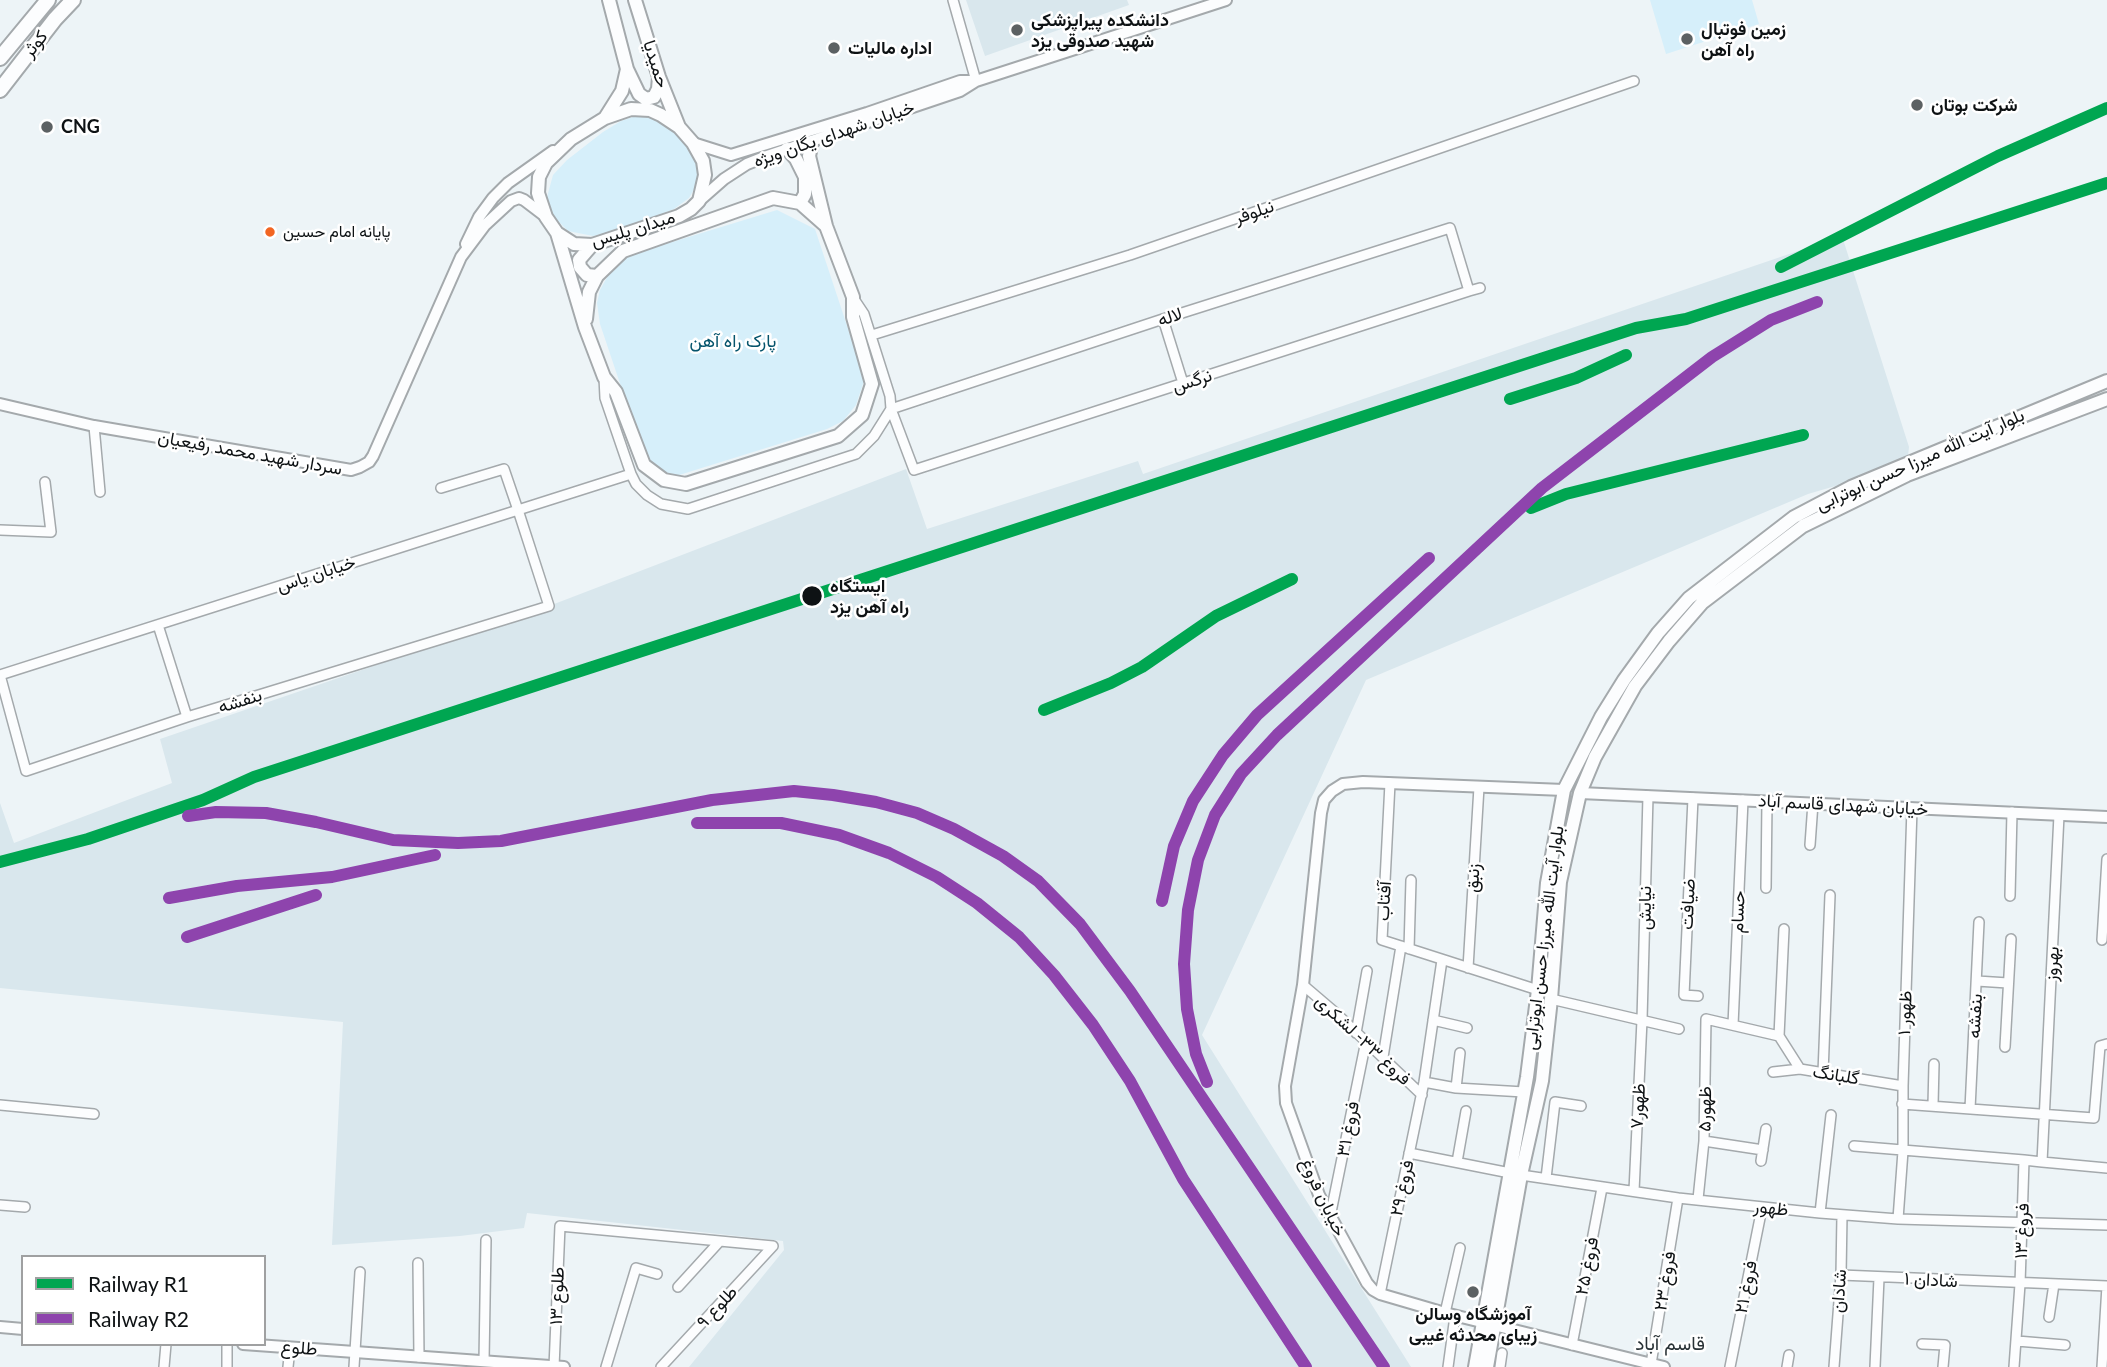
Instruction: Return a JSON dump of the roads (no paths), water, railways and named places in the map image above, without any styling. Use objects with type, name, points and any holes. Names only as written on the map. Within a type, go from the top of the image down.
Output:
[{"type":"main road","name":"کوثر","points":[[0,90],[73,0]]},
{"type":"main road","name":"حمیدیا","points":[[605,118],[622,91],[627,69],[609,0]]},
{"type":"main road","name":"حمیدیا","points":[[635,0],[659,77],[679,127]]},
{"type":"main road","name":"کوثر","points":[[0,58],[45,3]]},
{"type":"main road","points":[[627,69],[639,94],[646,99],[654,97],[659,89],[659,77]]},
{"type":"main road","points":[[699,201],[705,176],[703,161],[693,143],[679,127],[650,110],[631,110],[605,118],[570,139],[546,163],[539,177],[538,193],[546,217],[557,233],[585,327],[604,377],[616,392],[644,465],[664,480],[686,484],[838,436],[862,415],[872,384],[853,317],[853,297],[826,226],[809,156],[812,142]]},
{"type":"main road","points":[[787,149],[796,159],[805,177],[805,194],[800,203]]},
{"type":"main road","points":[[585,327],[589,292],[597,276],[624,251],[766,199],[779,198],[800,203],[826,226]]},
{"type":"main road","name":"میدان پلیس","points":[[557,233],[574,244],[592,245],[679,216],[699,201]]},
{"type":"main road","points":[[592,245],[579,260],[583,272],[597,276]]},
{"type":"main road","name":"بلوار آیت الله میرزا حسن ابوترابی","points":[[1487,1367],[1489,1324],[1516,1174],[1548,883],[1564,790],[1601,717],[1624,680],[1658,633],[1689,598],[1794,517],[1851,487],[2107,381]]},
{"type":"main road","name":"بلوار آیت الله میرزا حسن ابوترابی","points":[[1516,1174],[1542,1081],[1560,883],[1580,793],[1595,757],[1635,686],[1702,603],[1803,526],[1907,475],[2107,398]]},
{"type":"main road","points":[[1564,790],[1580,793]]},
{"type":"main road","name":"بلوار آیت الله میرزا حسن ابوترابی","points":[[1475,1367],[1489,1324]]},
{"type":"street","points":[[953,0],[976,81]]},
{"type":"street","name":"خیابان شهدای یگان ویژه","points":[[699,201],[724,178],[747,164],[960,91],[976,81],[1226,0]]},
{"type":"street","name":"خیابان شهدای یگان ویژه","points":[[693,143],[731,155],[960,81],[976,81]]},
{"type":"street","name":"نیلوفر","points":[[872,335],[1130,255],[1634,81]]},
{"type":"street","points":[[461,257],[471,232],[493,198],[508,183],[570,139]]},
{"type":"street","name":"سردار شهید محمد رفیعیان","points":[[0,404],[94,426],[351,470],[360,467],[373,456],[461,257],[485,225],[511,201],[519,198],[524,200],[546,217]]},
{"type":"street","name":"لاله","points":[[891,410],[1163,319],[1450,229],[1469,291]]},
{"type":"street","name":"نرگس","points":[[891,410],[914,470],[1480,288]]},
{"type":"street","points":[[604,377],[605,398],[631,474],[648,495],[661,503],[688,509],[856,454],[874,436],[891,410],[890,396],[872,335],[864,314],[853,297]]},
{"type":"street","points":[[1163,319],[1183,383]]},
{"type":"street","points":[[94,426],[100,492]]},
{"type":"street","points":[[441,488],[504,469],[519,510]]},
{"type":"street","name":"خیابان یاس","points":[[0,675],[631,474]]},
{"type":"street","points":[[0,530],[51,531],[45,482]]},
{"type":"street","name":"بنفشه","points":[[0,675],[26,771],[187,717],[550,606],[519,510]]},
{"type":"street","points":[[158,625],[187,717]]},
{"type":"street","points":[[1390,783],[1564,790]]},
{"type":"street","name":"خیابان فروغ","points":[[1380,1294],[1367,1283],[1331,1217],[1307,1165],[1286,1102],[1285,1086],[1303,985],[1324,800],[1343,784],[1390,783]]},
{"type":"street","name":"آفتاب","points":[[1390,783],[1382,940],[1405,948]]},
{"type":"street","name":"زنبق","points":[[1468,968],[1479,787]]},
{"type":"street","name":"خیابان شهدای قاسم آباد","points":[[1580,793],[2107,817]]},
{"type":"street","name":"نيايش","points":[[1642,1020],[1648,796]]},
{"type":"street","name":"ضیافت","points":[[1693,798],[1684,995],[1698,996]]},
{"type":"street","name":"حسام","points":[[1733,1025],[1743,800]]},
{"type":"street","points":[[1766,888],[1767,801]]},
{"type":"street","points":[[1810,845],[1813,803]]},
{"type":"street","name":"ظهور ۱","points":[[1898,1219],[1903,1151],[1902,1104],[1912,808]]},
{"type":"street","points":[[2010,896],[2012,812]]},
{"type":"street","name":"بهروز","points":[[2045,1114],[2059,815]]},
{"type":"street","points":[[2102,940],[2107,859]]},
{"type":"street","points":[[1382,1057],[1405,948],[1411,880]]},
{"type":"street","points":[[1823,1073],[1830,895]]},
{"type":"street","name":"بنفشه","points":[[1970,1109],[1979,922]]},
{"type":"street","points":[[1733,1025],[1779,1036],[1784,929]]},
{"type":"street","points":[[2005,1047],[2011,939]]},
{"type":"street","points":[[1405,948],[1538,990]]},
{"type":"street","name":"فروغ ۲۹","points":[[1380,1294],[1422,1095],[1442,960]]},
{"type":"street","points":[[1356,1032],[1367,971]]},
{"type":"street","points":[[1977,981],[2008,983]]},
{"type":"street","name":"فروغ ۳۳- لشکری","points":[[1303,985],[1422,1095]]},
{"type":"street","points":[[1551,999],[1679,1029]]},
{"type":"street","points":[[1433,1020],[1467,1028]]},
{"type":"street","name":"ظهور۷","points":[[1634,1191],[1642,1020]]},
{"type":"street","name":"ظهور۵","points":[[1698,1199],[1704,1141],[1706,1020],[1733,1025]]},
{"type":"street","name":"گلبانگ","points":[[1779,1036],[1800,1069],[1903,1086]]},
{"type":"street","name":"فروغ ۳۱","points":[[1331,1217],[1366,1041]]},
{"type":"street","points":[[1902,1104],[2094,1118],[2100,1046],[2107,1044]]},
{"type":"street","points":[[1456,1087],[1460,1053]]},
{"type":"street","points":[[1933,1105],[1934,1064]]},
{"type":"street","points":[[1773,1072],[1800,1069]]},
{"type":"street","points":[[1424,1082],[1524,1092]]},
{"type":"street","points":[[1546,1178],[1555,1102],[1581,1106]]},
{"type":"street","points":[[0,1105],[94,1114]]},
{"type":"street","points":[[1457,1162],[1466,1111]]},
{"type":"street","points":[[2042,1162],[2045,1114]]},
{"type":"street","points":[[1820,1213],[1831,1115]]},
{"type":"street","points":[[1761,1161],[1766,1129]]},
{"type":"street","points":[[1704,1141],[1763,1150]]},
{"type":"street","points":[[1854,1146],[2107,1168]]},
{"type":"street","name":"ظهور","points":[[1409,1153],[1602,1188],[1762,1208],[1898,1219],[2107,1225]]},
{"type":"street","name":"فروغ ۱۳","points":[[2014,1367],[2024,1160]]},
{"type":"street","name":"فروغ ۲۵","points":[[1573,1345],[1602,1188]]},
{"type":"street","name":"فروغ ۲۳","points":[[1651,1364],[1678,1198]]},
{"type":"street","points":[[0,1205],[25,1207]]},
{"type":"street","name":"فروغ ۲۱","points":[[1730,1367],[1762,1208]]},
{"type":"street","name":"شادان","points":[[1833,1367],[1841,1275],[1842,1215]]},
{"type":"street","name":"طلوع ۱۳","points":[[554,1367],[560,1226],[720,1241]]},
{"type":"street","points":[[478,1363],[486,1240]]},
{"type":"street","points":[[678,1287],[720,1241]]},
{"type":"street","name":"طلوع ۹","points":[[661,1367],[773,1246],[720,1241]]},
{"type":"street","points":[[1447,1367],[1450,1315],[1461,1248]]},
{"type":"street","points":[[418,1262],[419,1362]]},
{"type":"street","points":[[606,1367],[636,1268],[657,1273]]},
{"type":"street","points":[[354,1367],[360,1272]]},
{"type":"street","name":"شادان ۱","points":[[1841,1275],[2107,1286]]},
{"type":"street","points":[[1875,1367],[1879,1278]]},
{"type":"street","points":[[2049,1317],[2054,1284]]},
{"type":"street","points":[[2102,1367],[2107,1286]]},
{"type":"street","points":[[1380,1294],[1450,1315],[1573,1345],[1624,1362],[1664,1367]]},
{"type":"street","points":[[0,1327],[21,1329]]},
{"type":"street","points":[[2017,1341],[2065,1345]]},
{"type":"street","points":[[1922,1344],[1945,1345],[1943,1367]]},
{"type":"street","points":[[164,1367],[166,1346]]},
{"type":"street","points":[[227,1346],[227,1367]]},
{"type":"street","name":"طلوع","points":[[266,1346],[355,1352],[419,1362],[564,1367]]},
{"type":"street","points":[[288,1367],[290,1348]]},
{"type":"street","points":[[1500,1367],[1502,1353]]},
{"type":"street","points":[[1787,1367],[1789,1355]]},
{"type":"rail line","name":"R1","points":[[1781,267],[1998,156],[2107,108]]},
{"type":"rail line","name":"R1","points":[[0,862],[88,839],[203,800],[254,777],[1636,328],[1686,319],[2107,183]]},
{"type":"rail line","name":"R2","points":[[1207,1082],[1196,1054],[1187,1009],[1184,964],[1188,910],[1198,860],[1215,815],[1241,774],[1277,735],[1542,488],[1712,357],[1771,320],[1817,302]]},
{"type":"rail line","name":"R1","points":[[1510,399],[1576,378],[1626,355]]},
{"type":"rail line","name":"R1","points":[[1531,508],[1566,494],[1803,435]]},
{"type":"rail line","name":"R2","points":[[1162,901],[1174,846],[1193,801],[1223,755],[1257,715],[1429,558]]},
{"type":"rail line","name":"R1","points":[[1044,710],[1111,683],[1142,667],[1216,616],[1292,579]]},
{"type":"rail line","name":"R2","points":[[188,816],[216,812],[266,813],[393,840],[458,843],[501,841],[712,800],[794,791],[876,802],[917,813],[954,829],[1003,856],[1038,881],[1080,924],[1130,991],[1384,1367]]},
{"type":"rail line","name":"R2","points":[[697,823],[781,823],[839,835],[889,853],[937,877],[977,903],[1019,937],[1054,975],[1093,1025],[1130,1081],[1183,1179],[1306,1367]]},
{"type":"rail line","name":"R2","points":[[169,898],[237,886],[332,877],[435,855]]},
{"type":"rail line","name":"R2","points":[[187,937],[316,895]]},
{"type":"place","name":"دانشکده پیراپزشکی شهید صدوقی یزد","points":[[1017,30]]},
{"type":"place","name":"زمین فوتبال راه آهن","points":[[1687,39]]},
{"type":"place","name":"اداره مالیات","points":[[834,48]]},
{"type":"place","name":"شرکت بوتان","points":[[1917,105]]},
{"type":"place","name":"CNG","points":[[47,127]]},
{"type":"place","name":"پایانه امام حسین","points":[[270,232]]},
{"type":"place","name":"ایستگاه راه آهن یزد","points":[[812,596]]},
{"type":"place","name":"آموزشگاه وسالن زیبای محدثه غیبی","points":[[1473,1292]]},
{"type":"district","name":"قاسم آباد","points":[[1670,1344]]},
{"type":"park label","name":"پارک راه آهن","points":[[733,341]]}]
